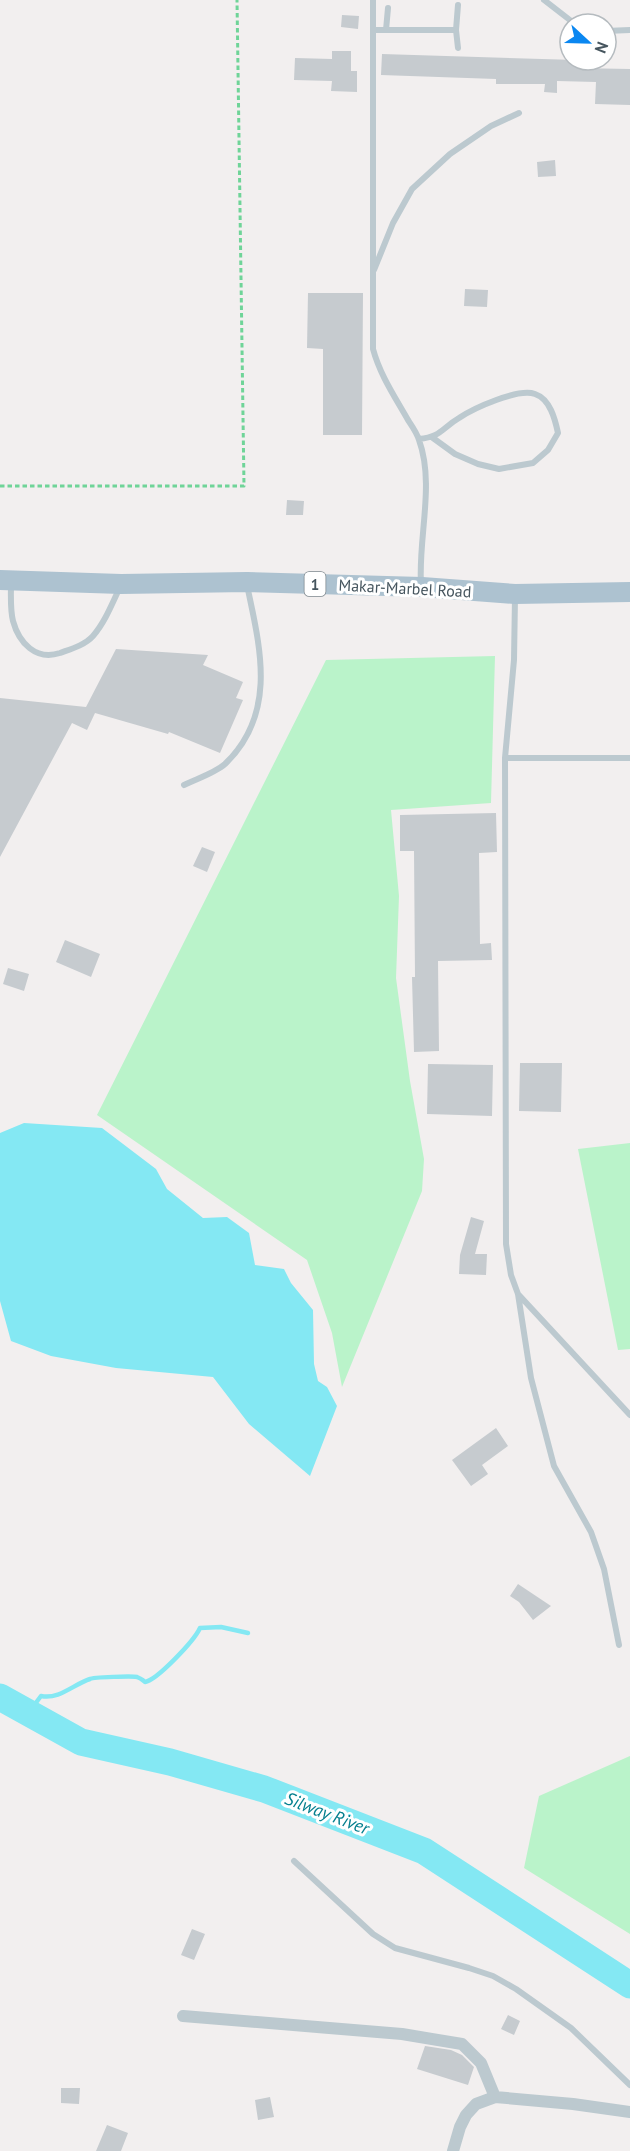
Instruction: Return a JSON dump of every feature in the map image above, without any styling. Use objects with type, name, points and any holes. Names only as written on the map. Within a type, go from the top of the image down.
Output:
[{"type":"main road","name":"Makar-Marbel Road","points":[[5,580],[122,584],[247,582],[422,587],[515,594],[630,592]]},
{"type":"street","points":[[183,2016],[402,2034],[462,2044],[481,2063],[495,2097]]},
{"type":"street","points":[[453,2151],[466,2115],[476,2104],[495,2097],[630,2112]]},
{"type":"lane","points":[[373,0],[374,349],[380,370],[419,439],[425,463],[420,561],[422,587]]},
{"type":"lane","points":[[544,0],[560,12]]},
{"type":"lane","points":[[458,5],[456,30],[458,48]]},
{"type":"lane","points":[[386,30],[388,8]]},
{"type":"lane","points":[[373,30],[456,30]]},
{"type":"lane","points":[[373,273],[393,223],[412,189],[450,154],[491,126],[519,113]]},
{"type":"lane","points":[[419,439],[433,438],[459,418],[496,400],[517,394],[535,394],[541,398],[554,413],[558,433],[548,450],[533,463],[499,469],[478,464],[454,454],[433,438]]},
{"type":"lane","points":[[5,580],[13,620],[20,639],[34,652],[52,656],[72,649],[91,638],[103,623],[122,584]]},
{"type":"lane","points":[[184,785],[224,765],[246,736],[257,708],[262,680],[261,656],[247,582]]},
{"type":"lane","points":[[515,594],[514,660],[505,758],[506,1245],[511,1275],[518,1294],[531,1378],[554,1466],[591,1532],[604,1569],[619,1645]]},
{"type":"lane","points":[[505,758],[630,758]]},
{"type":"lane","points":[[518,1294],[630,1415]]},
{"type":"lane","points":[[294,1861],[374,1934],[395,1948],[493,1976],[516,1989],[571,2028],[630,2085]]},
{"type":"path","points":[[0,486],[243,486],[237,0]]},
{"type":"green space","points":[[495,656],[491,803],[391,810],[399,896],[396,978],[410,1081],[424,1159],[422,1191],[342,1387],[332,1333],[307,1260],[97,1115],[326,660]]},
{"type":"green space","points":[[630,1143],[630,1349],[618,1350],[578,1149]]},
{"type":"green space","points":[[630,1756],[630,1934],[524,1868],[539,1796]]},
{"type":"water","points":[[24,1123],[102,1128],[156,1169],[167,1189],[203,1218],[227,1217],[249,1233],[255,1265],[284,1269],[291,1283],[313,1310],[314,1364],[318,1381],[327,1387],[337,1406],[310,1476],[249,1424],[213,1377],[116,1368],[51,1356],[11,1341],[0,1301],[0,1133]]},
{"type":"building","points":[[342,15],[359,16],[358,29],[341,27]]},
{"type":"building","points":[[332,51],[351,51],[351,71],[357,71],[357,92],[331,91],[332,81],[294,80],[295,58],[332,59]]},
{"type":"building","points":[[382,54],[558,59],[558,72],[618,72],[618,69],[630,69],[630,105],[595,104],[596,82],[557,81],[557,93],[544,92],[545,84],[496,84],[496,79],[381,75]]},
{"type":"building","points":[[555,160],[556,176],[538,177],[537,162]]},
{"type":"building","points":[[465,289],[488,290],[487,307],[464,306]]},
{"type":"building","points":[[308,293],[363,293],[362,435],[323,435],[323,349],[307,348]]},
{"type":"building","points":[[287,500],[304,501],[303,515],[286,515]]},
{"type":"building","points":[[116,649],[208,655],[203,665],[243,682],[236,698],[243,700],[220,753],[169,732],[168,734],[95,713],[87,730],[72,723],[0,857],[0,698],[86,707]]},
{"type":"building","points":[[496,813],[497,852],[479,853],[480,944],[491,943],[492,960],[438,961],[439,1051],[414,1052],[412,977],[415,977],[414,851],[400,851],[400,815]]},
{"type":"building","points":[[202,847],[215,852],[207,872],[193,866]]},
{"type":"building","points":[[65,940],[100,954],[91,977],[56,962]]},
{"type":"building","points":[[8,968],[29,974],[24,991],[3,984]]},
{"type":"building","points":[[520,1063],[562,1063],[561,1112],[519,1111]]},
{"type":"building","points":[[428,1064],[493,1065],[492,1116],[427,1114]]},
{"type":"building","points":[[471,1217],[484,1221],[475,1254],[487,1254],[486,1275],[459,1274],[460,1255]]},
{"type":"building","points":[[496,1428],[508,1446],[482,1465],[488,1474],[471,1486],[452,1460]]},
{"type":"building","points":[[518,1584],[551,1606],[533,1620],[519,1602],[510,1596]]},
{"type":"building","points":[[192,1929],[205,1934],[194,1960],[181,1955]]},
{"type":"building","points":[[508,2015],[520,2021],[514,2035],[501,2029]]},
{"type":"building","points":[[425,2046],[451,2050],[462,2055],[474,2067],[468,2085],[417,2069]]},
{"type":"building","points":[[61,2088],[80,2088],[79,2104],[61,2103]]},
{"type":"building","points":[[270,2097],[274,2117],[258,2120],[255,2100]]},
{"type":"building","points":[[107,2125],[128,2133],[121,2151],[96,2151]]},
{"type":"waterway","points":[[29,1724],[35,1704],[41,1696],[60,1694],[93,1678],[137,1677],[145,1682],[151,1680],[175,1659],[200,1628],[221,1627],[248,1633]]},
{"type":"waterway","name":"Silway River","points":[[0,1697],[81,1742],[170,1762],[264,1789],[424,1851],[630,1985]]}]
